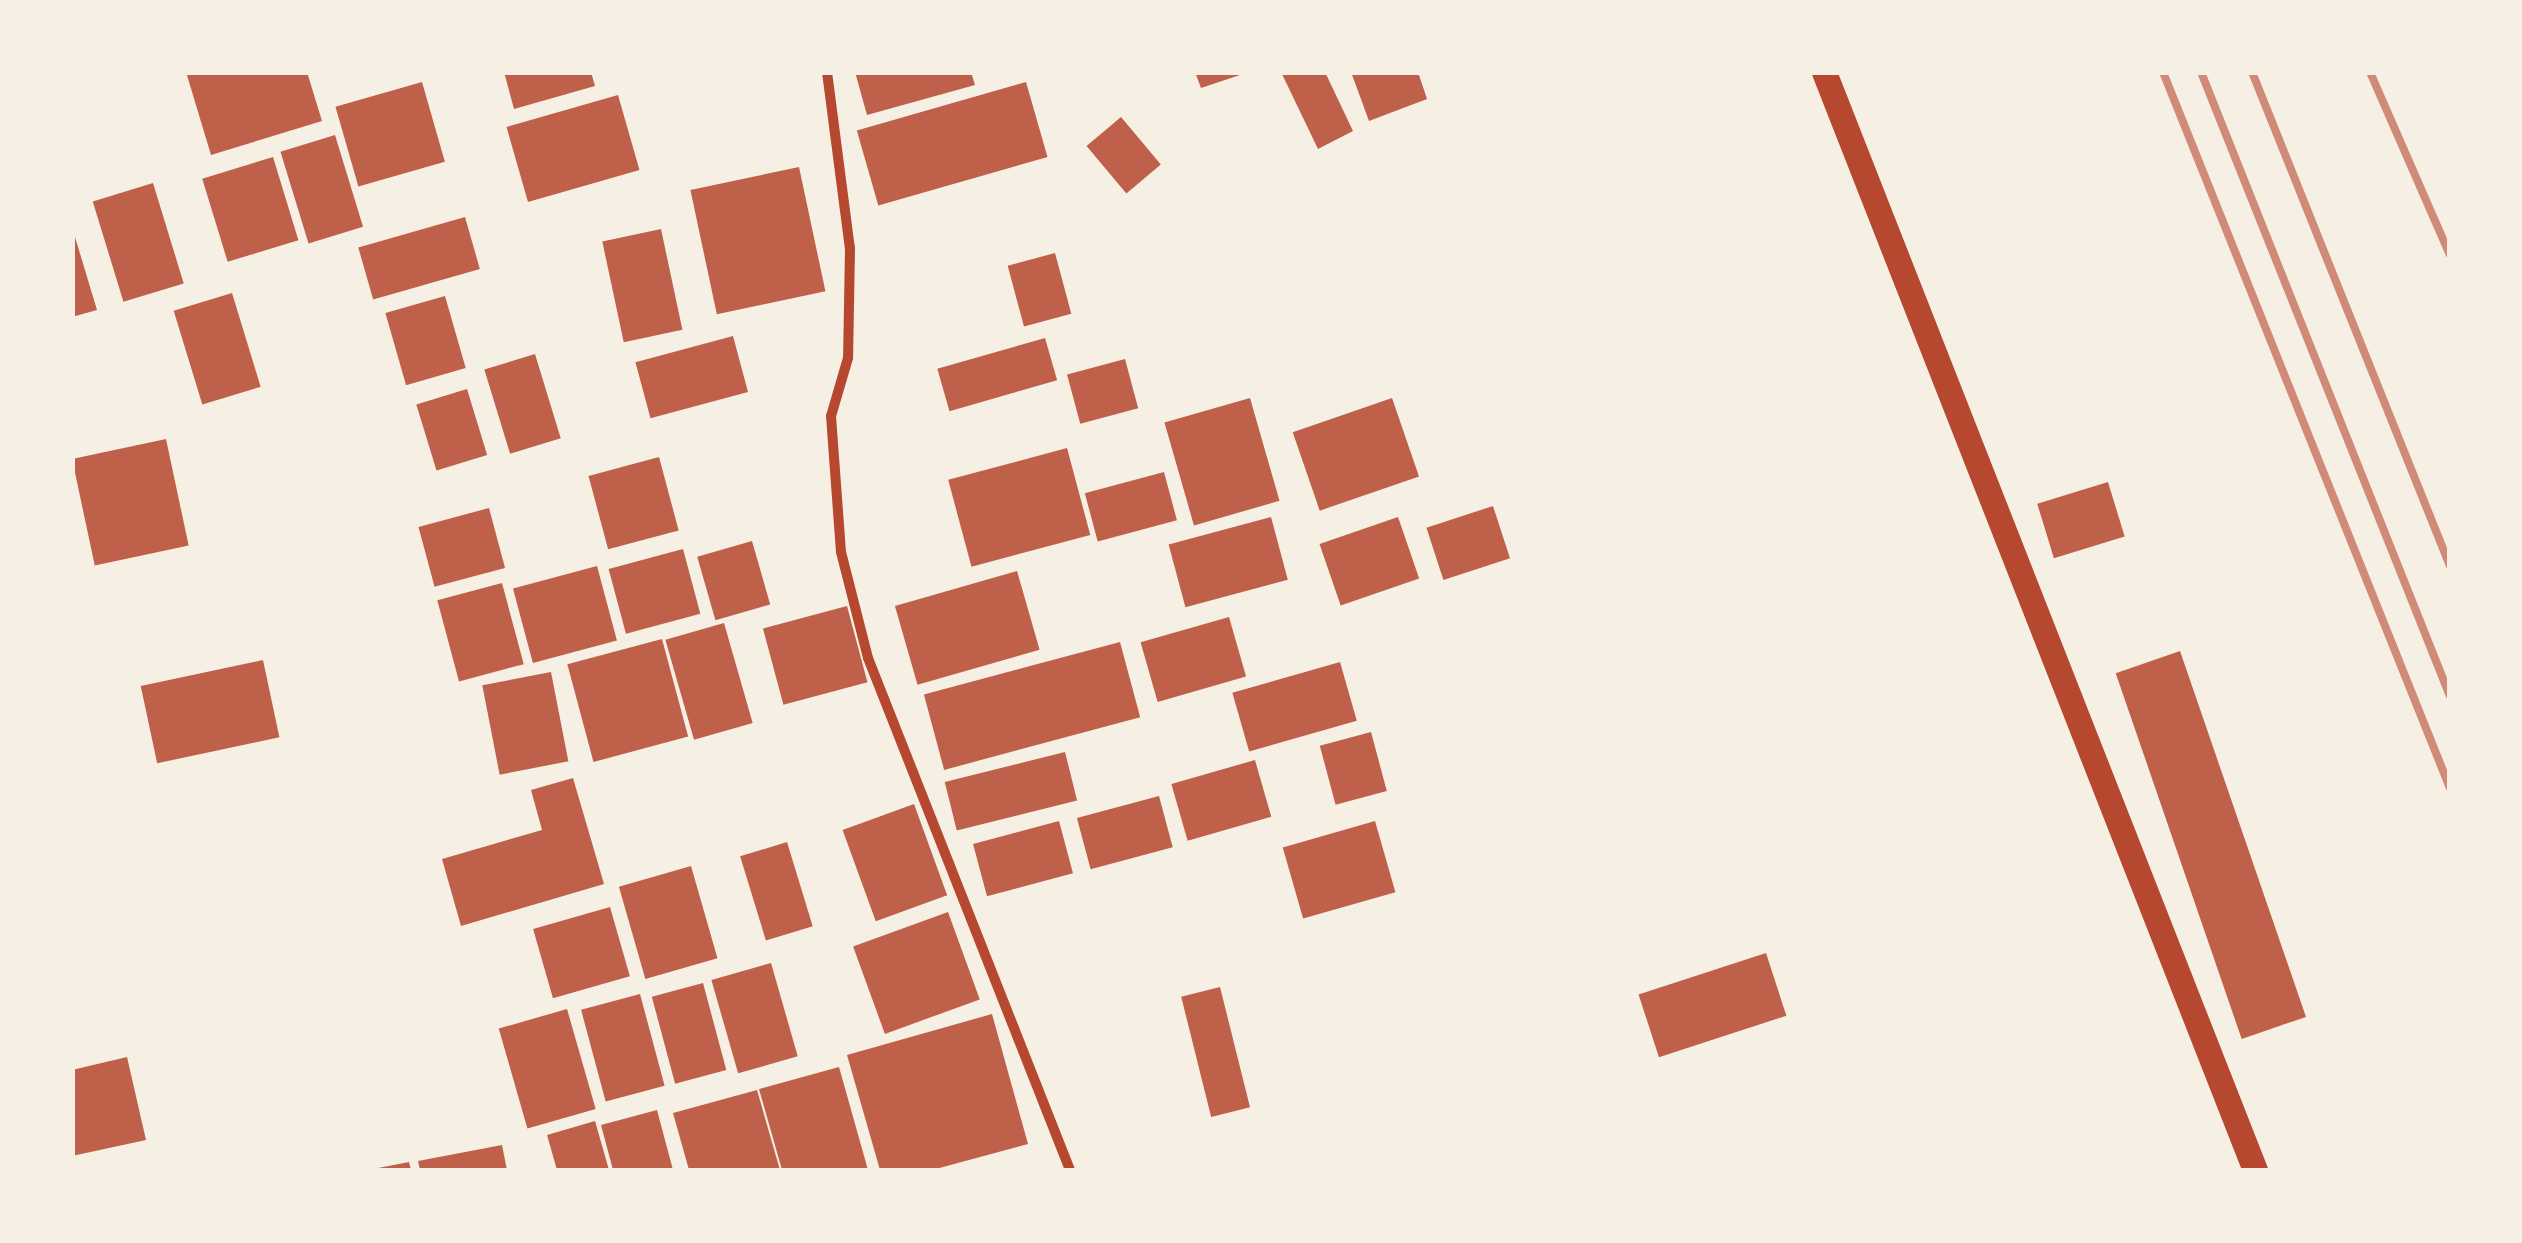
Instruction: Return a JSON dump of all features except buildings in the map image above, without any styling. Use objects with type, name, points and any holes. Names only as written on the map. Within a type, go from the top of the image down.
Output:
[{"type":"main road","points":[[1824,72],[2255,1170]]},
{"type":"street","points":[[828,72],[850,248],[848,358],[831,416],[841,552],[868,658],[1070,1170]]},
{"type":"railway","points":[[2163,72],[2450,788]]},
{"type":"railway","points":[[2201,72],[2450,696]]},
{"type":"railway","points":[[2252,72],[2450,566]]},
{"type":"railway","points":[[2370,72],[2450,255]]}]
